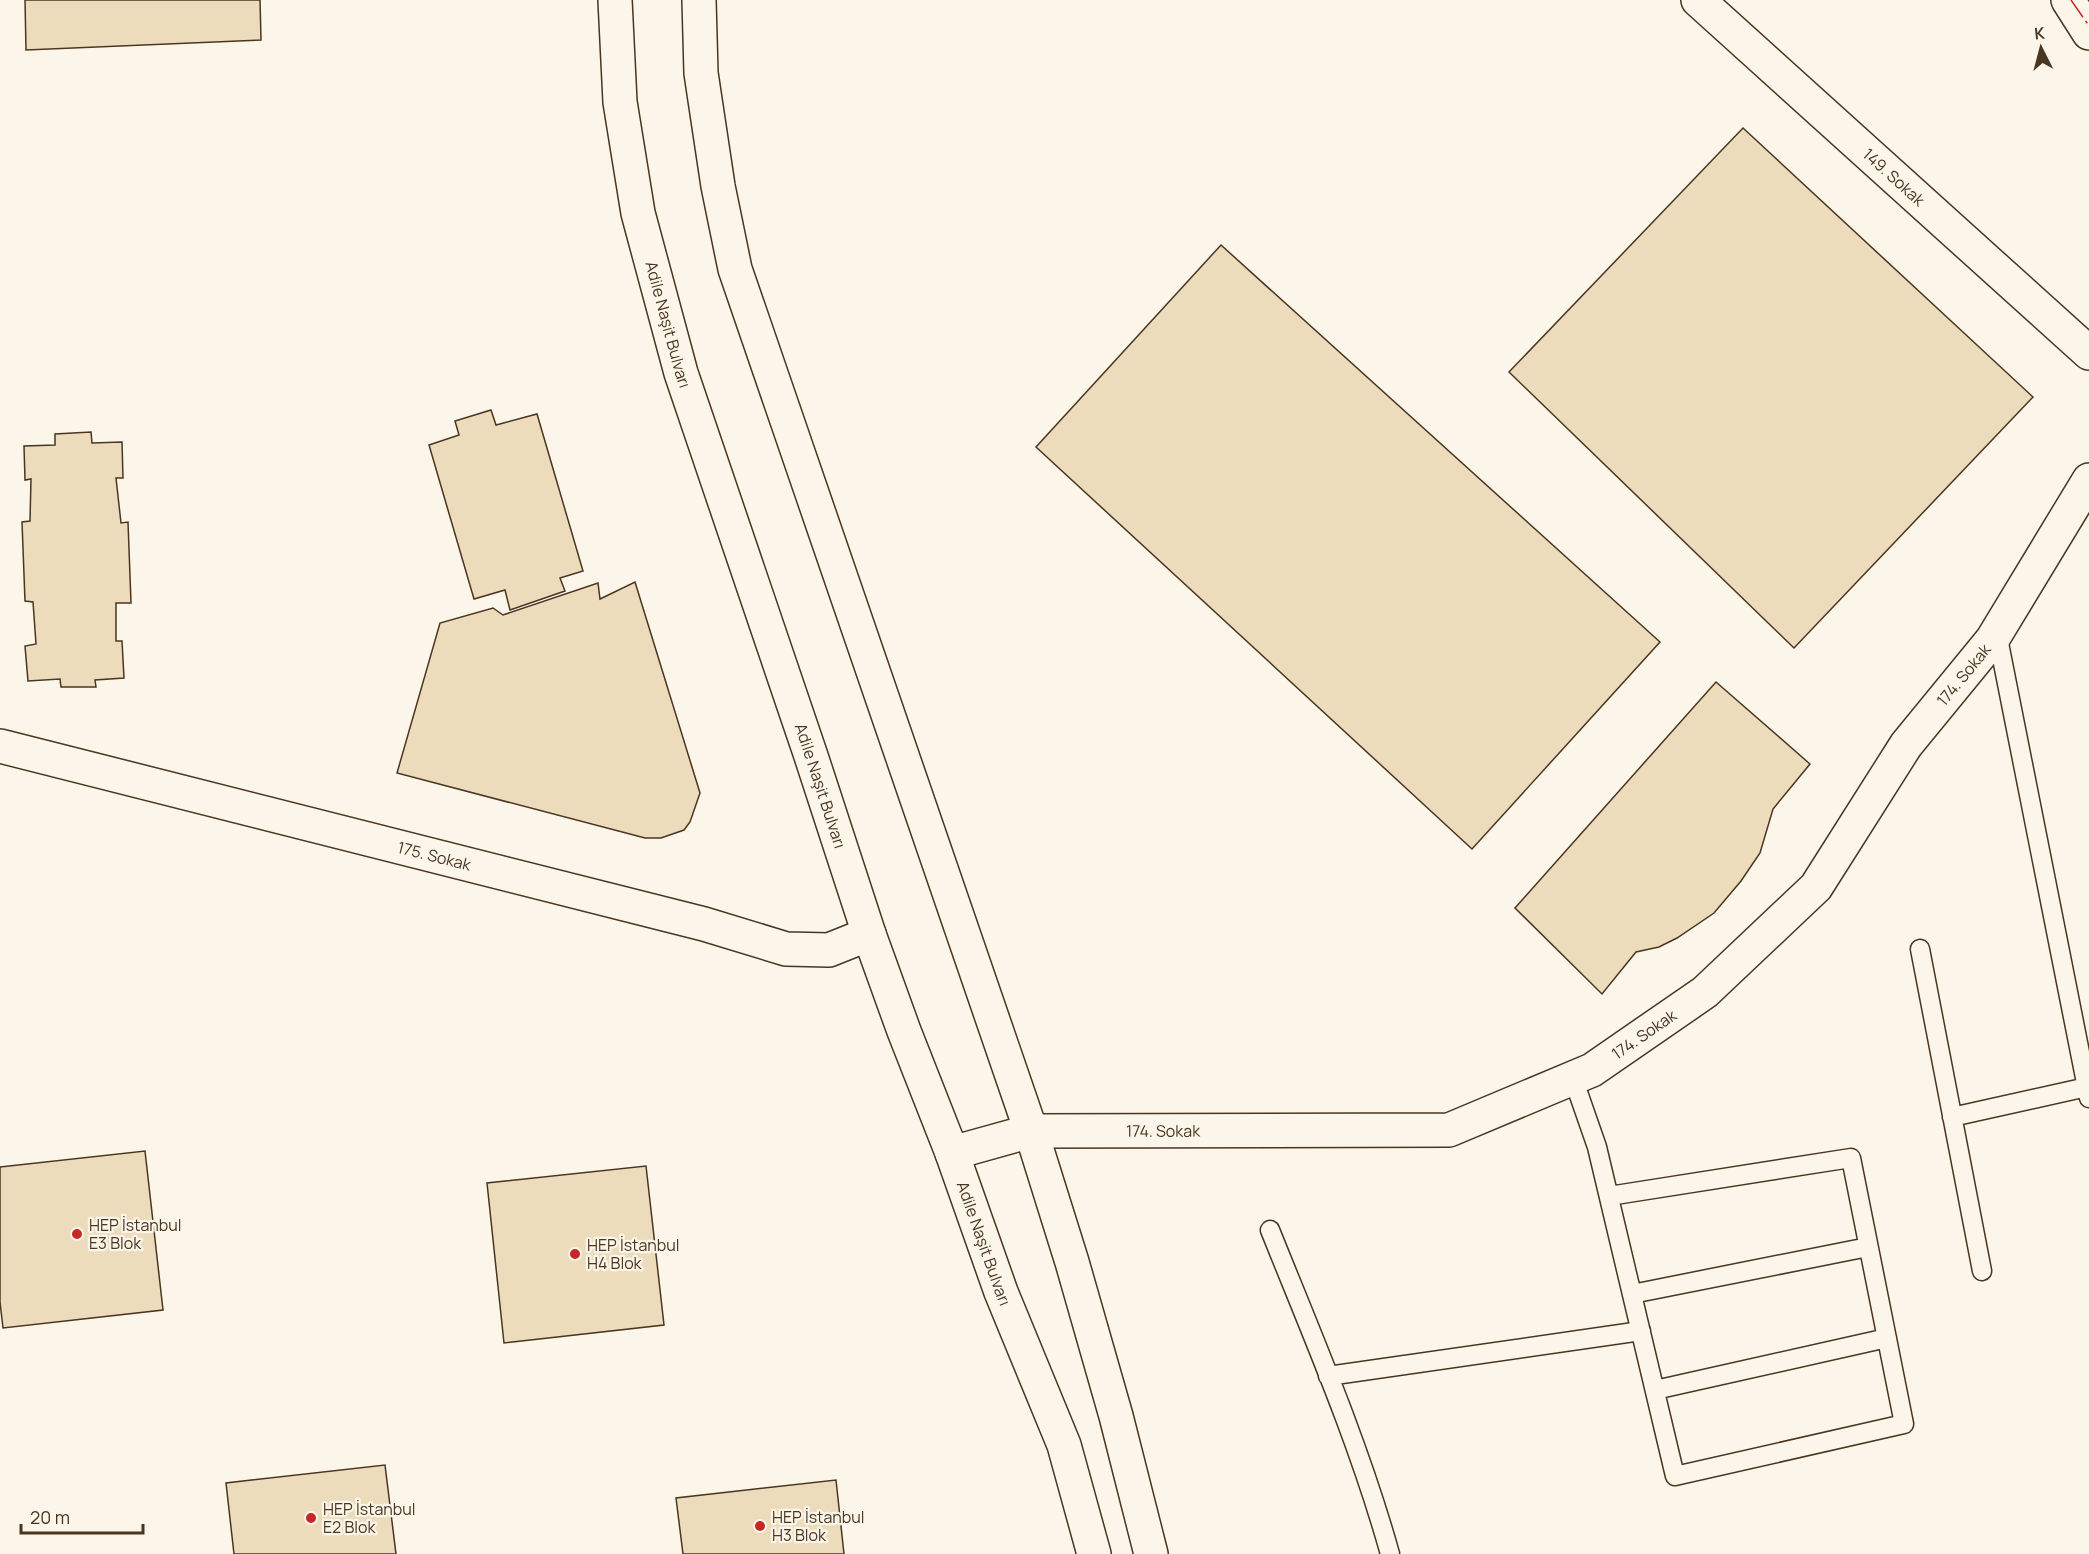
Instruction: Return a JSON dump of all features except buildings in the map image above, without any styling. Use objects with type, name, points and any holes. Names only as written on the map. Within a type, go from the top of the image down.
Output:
[{"type":"main road","name":"Adile Naşit Bulvarı","points":[[615,0],[620,102],[638,213],[681,373],[869,934],[1001,1292],[1064,1445],[1094,1554]]},
{"type":"main road","points":[[699,0],[701,73],[718,186],[735,269],[1031,1131],[1072,1262],[1116,1416],[1151,1554]]},
{"type":"main road","name":"149. Sokak","points":[[1698,0],[2089,353]]},
{"type":"main road","points":[[2068,0],[2089,33]]},
{"type":"main road","name":"174. Sokak","points":[[951,1153],[1031,1131],[1449,1130],[1592,1070],[1705,992],[1816,887],[1906,745],[1997,633],[2089,480]]},
{"type":"main road","name":"175. Sokak","points":[[0,746],[693,921],[786,949],[829,950],[869,934]]},
{"type":"lane","points":[[1952,1118],[2088,1093],[1997,633]]},
{"type":"lane","points":[[1920,950],[1982,1271]]},
{"type":"lane","points":[[1574,1078],[1597,1147],[1608,1196],[1675,1476],[1904,1424],[1851,1158],[1608,1196]]},
{"type":"lane","points":[[1270,1230],[1374,1496],[1390,1554]]},
{"type":"lane","points":[[1632,1294],[1869,1247]]},
{"type":"lane","points":[[1328,1376],[1641,1331]]},
{"type":"lane","points":[[1655,1390],[1887,1338]]},
{"type":"power","points":[[2071,0],[2089,26]]},
{"type":"place","name":"HEP İstanbul E3 Blok","points":[[77,1234]]},
{"type":"place","name":"HEP İstanbul H4 Blok","points":[[575,1254]]},
{"type":"place","name":"HEP İstanbul E2 Blok","points":[[311,1518]]},
{"type":"place","name":"HEP İstanbul H3 Blok","points":[[760,1526]]}]
